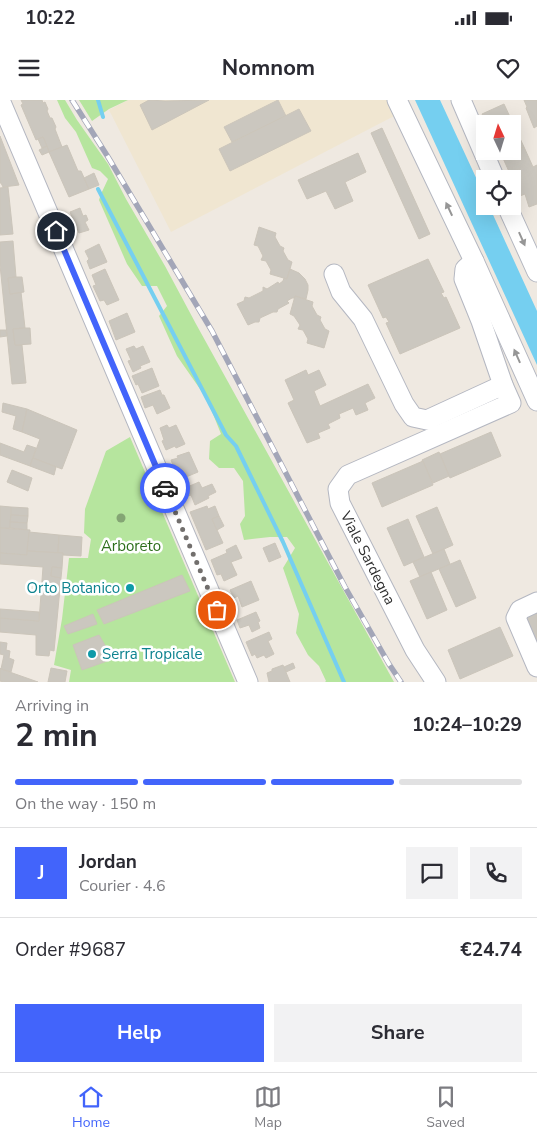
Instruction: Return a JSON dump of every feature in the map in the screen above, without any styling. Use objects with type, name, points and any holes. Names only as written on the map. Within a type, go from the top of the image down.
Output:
[{"type":"street","points":[[397,100],[474,261],[537,401]]},
{"type":"street","points":[[460,100],[491,170]]},
{"type":"street","points":[[2,109],[248,682]]},
{"type":"street","points":[[511,215],[537,272]]},
{"type":"street","name":"Viale Sardegna","points":[[436,682],[415,650],[340,503],[338,489],[348,475],[511,403],[464,279],[465,269],[474,261]]},
{"type":"street","points":[[334,274],[341,292],[363,318],[404,404],[413,417],[427,420],[503,385]]},
{"type":"street","points":[[537,602],[520,610],[516,618],[537,667]]},
{"type":"shaded area","points":[[128,100],[391,100],[398,114],[171,232],[109,110]]},
{"type":"green space","points":[[57,100],[65,100],[108,164],[394,682],[325,682],[319,666],[308,655],[296,633],[299,614],[283,568],[295,548],[287,537],[244,540],[240,524],[245,516],[243,481],[234,468],[219,468],[209,459],[210,441],[221,434],[207,399],[177,356],[159,316],[167,306],[157,286],[142,286],[127,264],[99,200],[108,179],[100,171],[92,168],[76,132],[65,118]]},
{"type":"green space","points":[[79,100],[128,100],[109,109],[92,121]]},
{"type":"green space","name":"Orto Botanico","points":[[130,437],[235,682],[69,682],[71,670],[54,665],[62,619],[69,558],[88,558],[91,539],[84,533],[85,509],[106,451]]},
{"type":"water","points":[[415,100],[440,100],[476,178],[476,215],[493,215],[537,311],[537,365]]},
{"type":"building","points":[[21,100],[42,100],[43,103],[45,102],[62,147],[49,152],[43,137],[36,140],[21,105],[23,104]]},
{"type":"building","points":[[149,100],[209,100],[152,130],[140,105]]},
{"type":"building","points":[[278,100],[286,116],[232,142],[224,127]]},
{"type":"building","points":[[524,100],[537,100],[537,126],[534,128],[526,108]]},
{"type":"building","points":[[504,104],[509,115],[482,115]]},
{"type":"building","points":[[299,109],[311,131],[230,171],[219,149]]},
{"type":"building","points":[[382,128],[430,234],[419,239],[371,133]]},
{"type":"building","points":[[0,136],[19,185],[3,187],[0,183]]},
{"type":"building","points":[[43,137],[47,146],[42,148],[38,139]]},
{"type":"building","points":[[67,145],[78,171],[81,171],[89,189],[69,197],[49,152]]},
{"type":"building","points":[[47,146],[49,152],[42,155],[39,150]]},
{"type":"building","points":[[524,147],[533,167],[537,165],[537,204],[529,207],[525,194],[521,196],[521,170],[508,170],[504,160],[521,160],[521,148]]},
{"type":"building","points":[[358,153],[366,172],[345,182],[353,201],[335,209],[326,191],[307,199],[298,180]]},
{"type":"building","points":[[94,173],[99,185],[89,189],[84,178]]},
{"type":"building","points":[[8,187],[13,234],[0,235],[0,188]]},
{"type":"building","points":[[80,208],[83,216],[86,215],[88,220],[85,222],[89,230],[79,233],[71,220],[73,219],[70,212]]},
{"type":"building","points":[[259,227],[276,233],[275,237],[280,246],[284,248],[283,251],[288,260],[292,262],[287,279],[270,274],[271,270],[266,261],[261,260],[263,256],[258,246],[254,245]]},
{"type":"building","points":[[13,241],[16,277],[8,278],[10,294],[21,292],[25,328],[13,329],[15,345],[22,345],[26,383],[12,384],[0,265],[0,242]]},
{"type":"building","points":[[99,244],[107,262],[90,269],[87,261],[89,259],[85,251]]},
{"type":"building","points":[[428,259],[444,292],[441,293],[444,298],[446,297],[460,328],[400,354],[386,323],[389,322],[386,317],[383,318],[368,285]]},
{"type":"building","points":[[105,269],[119,300],[107,305],[104,300],[100,301],[93,286],[96,285],[92,275]]},
{"type":"building","points":[[290,269],[299,273],[305,279],[308,285],[306,299],[295,296],[295,298],[287,301],[289,303],[278,309],[277,312],[260,318],[259,322],[248,325],[237,304],[244,301],[245,297],[249,298],[263,291],[263,287],[267,289],[278,282],[279,284],[284,278],[287,279]]},
{"type":"building","points":[[22,277],[24,292],[10,294],[8,278]]},
{"type":"building","points":[[295,296],[313,302],[312,306],[317,315],[321,317],[320,320],[325,329],[329,331],[324,348],[307,343],[308,339],[303,330],[298,329],[300,325],[294,316],[290,314]]},
{"type":"building","points":[[127,313],[135,332],[116,340],[109,321]]},
{"type":"building","points":[[30,328],[31,344],[15,345],[13,329]]},
{"type":"building","points":[[0,330],[6,330],[7,336],[0,337]]},
{"type":"building","points":[[134,346],[136,349],[143,346],[150,362],[140,366],[141,368],[133,372],[128,361],[131,360],[126,349]]},
{"type":"building","points":[[152,368],[159,386],[142,393],[132,376]]},
{"type":"building","points":[[306,370],[308,375],[319,370],[326,385],[314,391],[320,406],[368,384],[375,398],[365,403],[368,410],[356,415],[353,408],[339,414],[340,418],[328,424],[330,428],[318,433],[320,438],[307,443],[288,403],[294,400],[285,380]]},
{"type":"building","points":[[160,390],[170,408],[157,414],[153,405],[145,408],[141,397]]},
{"type":"building","points":[[3,403],[27,409],[22,432],[13,429],[16,416],[2,412]]},
{"type":"building","points":[[27,409],[77,430],[62,469],[33,458],[40,439],[22,432]]},
{"type":"building","points":[[167,425],[169,428],[176,425],[185,444],[166,450],[160,428]]},
{"type":"building","points":[[491,432],[501,456],[450,478],[440,454]]},
{"type":"building","points":[[0,443],[24,452],[27,445],[36,448],[30,466],[0,455]]},
{"type":"building","points":[[189,452],[198,472],[186,477],[184,472],[177,475],[171,460]]},
{"type":"building","points":[[439,452],[449,476],[433,483],[422,460]]},
{"type":"building","points":[[33,458],[56,467],[54,475],[30,466]]},
{"type":"building","points":[[423,461],[433,485],[382,507],[372,483]]},
{"type":"building","points":[[12,470],[32,478],[28,491],[7,482]]},
{"type":"building","points":[[199,482],[202,488],[212,484],[216,492],[195,505],[191,495],[188,496],[185,488]]},
{"type":"building","points":[[0,506],[11,507],[10,528],[0,528]]},
{"type":"building","points":[[207,506],[208,509],[215,506],[219,516],[212,519],[223,543],[206,550],[190,512]]},
{"type":"building","points":[[11,507],[28,508],[28,516],[11,515]]},
{"type":"building","points":[[437,507],[453,545],[433,554],[416,516]]},
{"type":"building","points":[[11,515],[28,516],[27,523],[10,522]]},
{"type":"building","points":[[219,516],[224,526],[217,530],[212,519]]},
{"type":"building","points":[[408,519],[424,557],[404,566],[387,528]]},
{"type":"building","points":[[10,522],[27,523],[27,530],[10,528]]},
{"type":"building","points":[[0,528],[30,530],[27,555],[0,553]]},
{"type":"building","points":[[29,532],[59,535],[58,553],[27,551]]},
{"type":"building","points":[[59,535],[82,537],[81,556],[58,553]]},
{"type":"building","points":[[275,543],[281,557],[269,562],[263,548]]},
{"type":"building","points":[[236,545],[242,558],[231,562],[237,575],[224,581],[221,574],[217,575],[211,560],[227,553],[226,550]]},
{"type":"building","points":[[444,549],[450,564],[420,577],[413,562]]},
{"type":"building","points":[[27,551],[63,553],[62,568],[52,567],[51,576],[61,578],[54,651],[50,650],[49,656],[36,655],[36,635],[0,632],[0,618],[39,621],[43,567],[0,564],[0,553],[27,555]]},
{"type":"building","points":[[460,560],[476,598],[456,607],[439,569]]},
{"type":"building","points":[[52,567],[62,568],[61,578],[51,576]]},
{"type":"building","points":[[431,572],[447,610],[427,619],[410,581]]},
{"type":"building","points":[[182,575],[190,591],[104,624],[97,610]]},
{"type":"building","points":[[251,581],[259,600],[242,607],[238,596],[234,598],[230,590]]},
{"type":"building","points":[[0,609],[39,612],[39,621],[0,618]]},
{"type":"building","points":[[537,609],[537,643],[535,644],[524,620],[526,614]]},
{"type":"building","points":[[256,612],[260,621],[258,622],[260,628],[252,632],[249,625],[240,628],[237,620]]},
{"type":"building","points":[[93,614],[97,624],[68,634],[64,626]]},
{"type":"building","points":[[500,627],[513,656],[460,679],[448,650]]},
{"type":"building","points":[[269,632],[272,639],[268,641],[274,654],[266,658],[264,655],[257,658],[255,654],[252,656],[246,642]]},
{"type":"building","name":"Serra Tropicale","points":[[99,635],[106,647],[110,660],[82,670],[73,645]]},
{"type":"building","points":[[0,642],[7,643],[6,650],[10,651],[9,658],[14,660],[11,672],[1,669],[4,655],[0,654]]},
{"type":"building","points":[[293,663],[295,668],[286,672],[284,667]]},
{"type":"building","points":[[283,665],[290,682],[269,682],[267,673]]},
{"type":"building","points":[[51,668],[67,671],[65,682],[48,682]]},
{"type":"building","points":[[1,669],[38,682],[0,681]]},
{"type":"waterway","points":[[98,100],[103,117]]},
{"type":"waterway","points":[[98,189],[226,435],[236,446],[283,542],[344,682]]},
{"type":"railway","points":[[72,100],[212,331],[345,587],[401,682]]},
{"type":"way so far","points":[[165,488],[217,610]]},
{"type":"place","name":"Orto Botanico","points":[[130,588]]},
{"type":"place","name":"Serra Tropicale","points":[[92,654]]},
{"type":"route","points":[[56,231],[165,488]]},
{"type":"park label","name":"Arboreto","points":[[131,546]]}]
